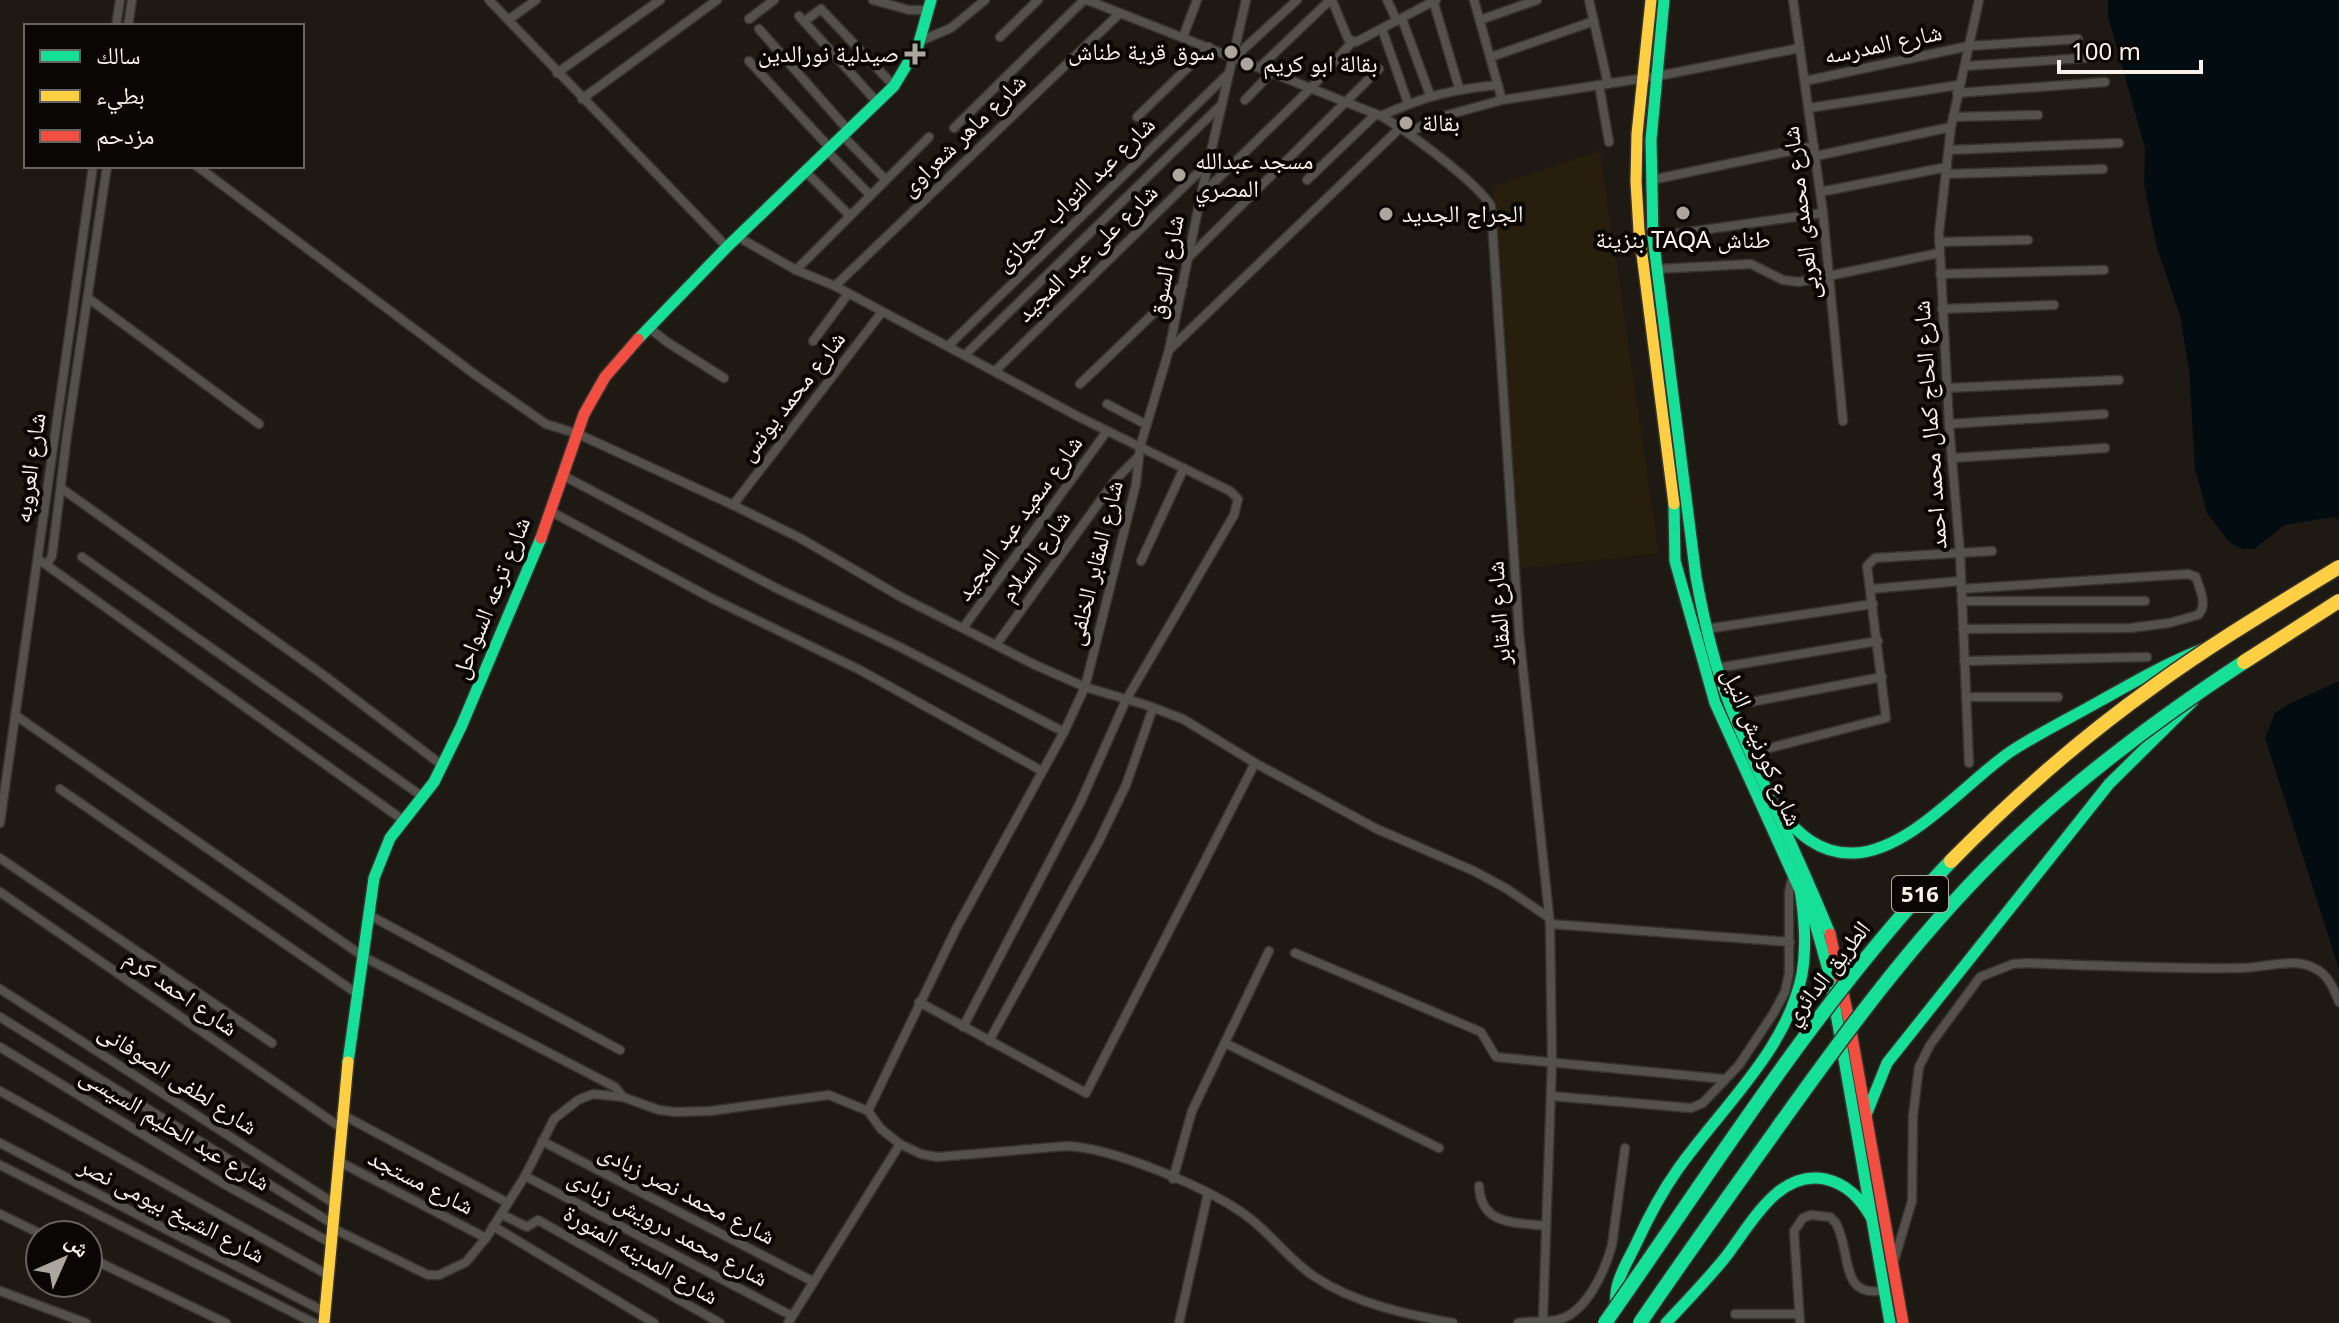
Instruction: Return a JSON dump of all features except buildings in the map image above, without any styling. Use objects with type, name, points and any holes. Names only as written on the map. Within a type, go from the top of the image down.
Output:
[{"type":"main road","name":"شارع كورنيش النيل","points":[[1651,0],[1653,237],[1696,577],[1706,629],[1730,706],[1831,936],[1903,1323]]},
{"type":"main road","name":"شارع كورنيش النيل","points":[[1664,0],[1651,78],[1637,134],[1637,207],[1675,513],[1678,579],[1715,703],[1815,923],[1829,973],[1890,1323]]},
{"type":"main road","name":"شارع ترعه السواحل","points":[[324,1320],[340,1121],[374,878],[381,856],[403,820],[443,766],[521,591],[590,399],[648,327],[894,86],[923,40],[930,5]]},
{"type":"main road","name":"الطريق الدائري","points":[[1605,1323],[1803,1038],[1891,926],[1939,873],[2043,774],[2132,702],[2214,644],[2339,567]]},
{"type":"main road","points":[[1678,579],[1686,571],[1696,577]]},
{"type":"main road","name":"الطريق الدائري","points":[[1640,1323],[1874,993],[1976,877],[2055,803],[2151,725],[2339,601]]},
{"type":"main road","points":[[1775,806],[1809,843],[1823,850],[1839,853],[1871,851],[1900,839],[1967,783],[2028,741],[2161,666],[2214,644]]},
{"type":"main road","points":[[1866,1115],[1887,1063],[2109,784],[2214,681]]},
{"type":"main road","points":[[1616,1307],[1614,1290],[1649,1217],[1676,1171],[1751,1072],[1785,1018],[1805,959],[1806,928],[1800,888]]},
{"type":"main road","points":[[1666,1323],[1715,1270],[1781,1189],[1797,1180],[1808,1177],[1836,1183],[1863,1202],[1871,1217]]},
{"type":"street","points":[[116,24],[120,0]]},
{"type":"street","points":[[128,24],[132,0]]},
{"type":"street","points":[[508,20],[536,0]]},
{"type":"street","points":[[557,73],[660,0]]},
{"type":"street","points":[[582,99],[717,0]]},
{"type":"street","points":[[749,19],[774,0]]},
{"type":"street","points":[[873,0],[909,10],[930,5]]},
{"type":"street","points":[[923,40],[951,28],[985,0]]},
{"type":"street","points":[[1000,37],[1038,0]]},
{"type":"street","points":[[954,128],[1085,0]]},
{"type":"street","name":"شارع المقابر","points":[[1085,0],[1101,2],[1120,13],[1378,115],[1404,130],[1480,191],[1491,206],[1494,215],[1519,632],[1549,920],[1552,1061],[1543,1319]]},
{"type":"street","points":[[1183,37],[1197,0]]},
{"type":"street","points":[[1245,3],[1254,0]]},
{"type":"street","points":[[1234,56],[1297,0]]},
{"type":"street","points":[[1260,67],[1331,0],[1350,39]]},
{"type":"street","points":[[1387,0],[1399,20],[1430,95]]},
{"type":"street","points":[[1201,195],[1311,88],[1350,39],[1382,29],[1434,0],[1459,88]]},
{"type":"street","points":[[1474,0],[1502,100]]},
{"type":"street","points":[[1480,20],[1537,0]]},
{"type":"street","points":[[1589,0],[1604,84],[1609,142]]},
{"type":"street","name":"شارع محمدى العربى","points":[[1793,0],[1823,213],[1843,421]]},
{"type":"street","name":"شارع الحاج كمال محمد احمد","points":[[1969,763],[1960,553],[1939,242],[1951,127],[1979,0]]},
{"type":"street","points":[[494,2],[582,99],[732,242],[835,286],[1107,431],[1140,452],[1184,468],[1230,491],[1238,499],[1238,505],[1126,700],[1080,803],[963,1027]]},
{"type":"street","name":"شارع السوق","points":[[1140,452],[1169,350],[1245,3]]},
{"type":"street","points":[[877,102],[802,18],[821,9],[894,86]]},
{"type":"street","name":"شارع ماهر شعراوى","points":[[835,286],[1120,13]]},
{"type":"street","points":[[1491,57],[1594,21]]},
{"type":"street","points":[[759,29],[886,180]]},
{"type":"street","points":[[1382,29],[1408,103]]},
{"type":"street","name":"شارع المدرسه","points":[[1805,81],[1969,46],[2078,39]]},
{"type":"street","points":[[1137,117],[1209,47]]},
{"type":"street","points":[[1169,350],[1404,130],[1502,100],[1651,78],[1800,48]]},
{"type":"street","points":[[1965,66],[2085,58]]},
{"type":"street","points":[[749,61],[870,195]]},
{"type":"street","points":[[1188,258],[1379,69]]},
{"type":"street","name":"شارع عبد التواب حجازى","points":[[948,346],[1229,72]]},
{"type":"street","points":[[1245,100],[1272,72]]},
{"type":"street","points":[[1809,108],[1958,89],[2105,82]]},
{"type":"street","points":[[1307,180],[1378,115],[1430,95],[1459,88],[1498,85]]},
{"type":"street","points":[[965,355],[1222,103]]},
{"type":"street","points":[[1953,117],[2038,115]]},
{"type":"street","points":[[1816,156],[1951,127]]},
{"type":"street","points":[[796,270],[929,137]]},
{"type":"street","points":[[1949,150],[2119,143]]},
{"type":"street","points":[[1651,180],[1814,146]]},
{"type":"street","name":"شارع على عبد المجيد","points":[[995,371],[1208,164]]},
{"type":"street","name":"شارع العروبه","points":[[0,823],[93,168]]},
{"type":"street","name":"شارع العروبه","points":[[47,564],[52,556],[107,168]]},
{"type":"street","points":[[200,168],[531,416],[578,434],[733,505],[800,538],[901,597],[1085,687],[1183,719],[1255,763],[1377,829],[1474,871],[1507,889],[1549,920],[1790,942]]},
{"type":"street","points":[[1820,192],[1947,171],[2103,169]]},
{"type":"street","points":[[806,172],[850,216]]},
{"type":"street","points":[[1653,237],[1823,213]]},
{"type":"street","points":[[1939,242],[2028,240]]},
{"type":"street","points":[[1657,269],[1751,264],[1793,282],[1939,253]]},
{"type":"street","points":[[1940,274],[2104,270]]},
{"type":"street","points":[[1080,384],[1184,284]]},
{"type":"street","points":[[813,341],[848,294]]},
{"type":"street","points":[[88,298],[259,424]]},
{"type":"street","points":[[1942,309],[2054,305]]},
{"type":"street","name":"شارع محمد يونس","points":[[733,505],[882,312]]},
{"type":"street","points":[[648,327],[724,378]]},
{"type":"street","points":[[1947,388],[2119,380]]},
{"type":"street","points":[[1107,404],[1147,425]]},
{"type":"street","points":[[1949,424],[2104,414]]},
{"type":"street","points":[[56,431],[67,435]]},
{"type":"street","name":"شارع سعيد عبد المجيد","points":[[963,628],[1107,431]]},
{"type":"street","points":[[1952,458],[2105,448]]},
{"type":"street","name":"شارع السلام","points":[[996,645],[1107,491],[1140,452]]},
{"type":"street","name":"شارع المقابر الخلفى","points":[[868,1111],[919,1002],[1064,732],[1085,687],[1136,484],[1140,452]]},
{"type":"street","points":[[1141,561],[1184,468]]},
{"type":"street","points":[[564,476],[776,588],[900,647],[1064,732]]},
{"type":"street","points":[[61,488],[322,674],[443,766]]},
{"type":"street","points":[[550,511],[713,599],[860,670],[1042,771]]},
{"type":"street","points":[[1750,753],[1886,718],[1867,566],[1875,558],[1992,551]]},
{"type":"street","points":[[82,557],[423,797]]},
{"type":"street","points":[[38,559],[403,820]]},
{"type":"street","points":[[1871,589],[2188,574],[2196,577],[2203,603],[2203,610],[2198,615],[2156,625],[1963,629]]},
{"type":"street","points":[[1962,601],[2145,601]]},
{"type":"street","points":[[1706,629],[1873,604]]},
{"type":"street","points":[[1717,668],[1878,641]]},
{"type":"street","points":[[1964,661],[2147,657]]},
{"type":"street","points":[[1730,706],[1882,677]]},
{"type":"street","points":[[1966,697],[2058,697]]},
{"type":"street","points":[[989,1041],[1098,843],[1126,785],[1153,708]]},
{"type":"street","points":[[15,715],[364,957],[615,1087],[623,1097]]},
{"type":"street","points":[[919,1002],[1083,1093],[1090,1090],[1255,763]]},
{"type":"street","points":[[60,789],[359,995]]},
{"type":"street","points":[[0,858],[272,1043]]},
{"type":"street","points":[[1551,1096],[1691,1108],[1703,1103],[1739,1065],[1780,1001],[1789,973],[1789,892],[1793,872]]},
{"type":"street","name":"شارع احمد كرم","points":[[0,892],[340,1121],[508,1203]]},
{"type":"street","points":[[369,915],[620,1050]]},
{"type":"street","points":[[1173,1179],[1192,1111],[1269,951]]},
{"type":"street","points":[[1295,953],[1481,1032],[1496,1057],[1724,1079]]},
{"type":"street","points":[[1893,1262],[1912,1201],[1913,1116],[1919,1067],[1930,1045],[1980,977],[2013,964],[2029,963],[2243,968],[2296,963],[2314,967],[2331,984],[2339,1002]]},
{"type":"street","name":"شارع لطفى الصوفانى","points":[[0,989],[335,1204]]},
{"type":"street","points":[[0,1017],[332,1232],[428,1275],[439,1275],[466,1262],[486,1238],[525,1176],[554,1119],[578,1100],[593,1094],[623,1097],[659,1110],[676,1112],[710,1111],[829,1095],[868,1111],[881,1129],[900,1144],[921,1154],[950,1158],[1048,1146],[1082,1147],[1130,1160],[1208,1193],[1250,1219],[1312,1276],[1333,1288],[1369,1303],[1453,1323]]},
{"type":"street","points":[[1225,1043],[1439,1148]]},
{"type":"street","name":"شارع عبد الحليم السيسى","points":[[0,1047],[224,1184],[332,1232]]},
{"type":"street","points":[[0,1091],[328,1275]]},
{"type":"street","name":"شارع محمد نصر زبادى","points":[[542,1141],[814,1282]]},
{"type":"street","name":"شارع الشيخ بيومى نصر","points":[[0,1143],[324,1320]]},
{"type":"street","points":[[790,1319],[900,1144]]},
{"type":"street","points":[[1556,1321],[1579,1307],[1608,1259],[1625,1148]]},
{"type":"street","name":"شارع مستجد","points":[[338,1161],[486,1238]]},
{"type":"street","points":[[0,1165],[324,1320]]},
{"type":"street","name":"شارع محمد درويش زبادى","points":[[525,1176],[790,1319]]},
{"type":"street","points":[[1479,1186],[1480,1199],[1492,1216],[1546,1226]]},
{"type":"street","points":[[1181,1323],[1208,1193]]},
{"type":"street","points":[[0,1214],[24,1226]]},
{"type":"street","name":"شارع المدينه المنورة","points":[[501,1214],[527,1227],[538,1220],[720,1323]]},
{"type":"street","points":[[1735,1314],[1800,1318],[1794,1231],[1797,1224],[1811,1215],[1830,1217],[1836,1223],[1852,1279],[1858,1287],[1869,1293],[1885,1290]]},
{"type":"street","points":[[493,1226],[654,1323]]},
{"type":"street","points":[[104,1265],[226,1323]]},
{"type":"street","points":[[0,1291],[86,1323]]},
{"type":"street","points":[[1518,1323],[1543,1319],[1569,1323]]},
{"type":"shaded area","points":[[2108,0],[2339,0],[2339,521],[2334,517],[2285,525],[2254,549],[2242,549],[2229,542],[2207,513],[2195,469],[2189,370],[2180,316],[2157,248],[2144,185],[2145,148],[2108,17]]},
{"type":"shaded area","points":[[1600,151],[1659,553],[1516,569],[1493,187]]},
{"type":"shaded area","points":[[2339,681],[2339,969],[2265,738],[2275,713]]},
{"type":"traffic: fast","points":[[638,339],[727,247],[894,86],[918,46],[931,0]]},
{"type":"traffic: fast","points":[[1664,0],[1651,140],[1653,237],[1696,577],[1710,643],[1725,692],[1830,934]]},
{"type":"traffic: fast","points":[[1674,504],[1675,561],[1715,703],[1815,923],[1829,973],[1890,1323]]},
{"type":"traffic: fast","points":[[348,1062],[374,878],[390,838],[434,782],[461,727],[541,538]]},
{"type":"traffic: fast","points":[[1775,806],[1791,825],[1819,846],[1842,853],[1876,849],[1917,828],[2021,745],[2151,673],[2203,649]]},
{"type":"traffic: fast","points":[[1640,1323],[1852,1025],[1963,892],[2022,833],[2082,780],[2177,707],[2244,662]]},
{"type":"traffic: fast","points":[[1866,1115],[1887,1063],[2109,784],[2193,701]]},
{"type":"traffic: fast","points":[[1605,1323],[1812,1027],[1902,915],[1951,861]]},
{"type":"traffic: fast","points":[[1616,1307],[1616,1290],[1621,1274],[1660,1196],[1768,1053],[1794,1002],[1804,952],[1800,888]]},
{"type":"traffic: fast","points":[[1666,1323],[1717,1267],[1754,1217],[1792,1183],[1808,1178],[1840,1184],[1852,1193],[1871,1217]]},
{"type":"traffic: slow","points":[[1651,0],[1637,134],[1636,182],[1639,231],[1674,504]]},
{"type":"traffic: slow","points":[[1951,861],[1999,814],[2100,726],[2222,639],[2339,567]]},
{"type":"traffic: slow","points":[[2244,662],[2339,601]]},
{"type":"traffic: slow","points":[[324,1323],[348,1062]]},
{"type":"traffic: jam","points":[[541,538],[584,414],[605,377],[638,339]]},
{"type":"traffic: jam","points":[[1830,934],[1849,1020],[1903,1323]]},
{"type":"place","name":"سوق قرية طناش","points":[[1231,52]]},
{"type":"place","name":"صيدلية نورالدين","points":[[915,54]]},
{"type":"place","name":"بقالة ابو كريم","points":[[1247,64]]},
{"type":"place","name":"بقالة","points":[[1406,123]]},
{"type":"place","name":"مسجد عبدالله المصري","points":[[1179,175]]},
{"type":"place","name":"بنزينة TAQA طناش","points":[[1683,213]]},
{"type":"place","name":"الجراج الجديد","points":[[1386,214]]}]
